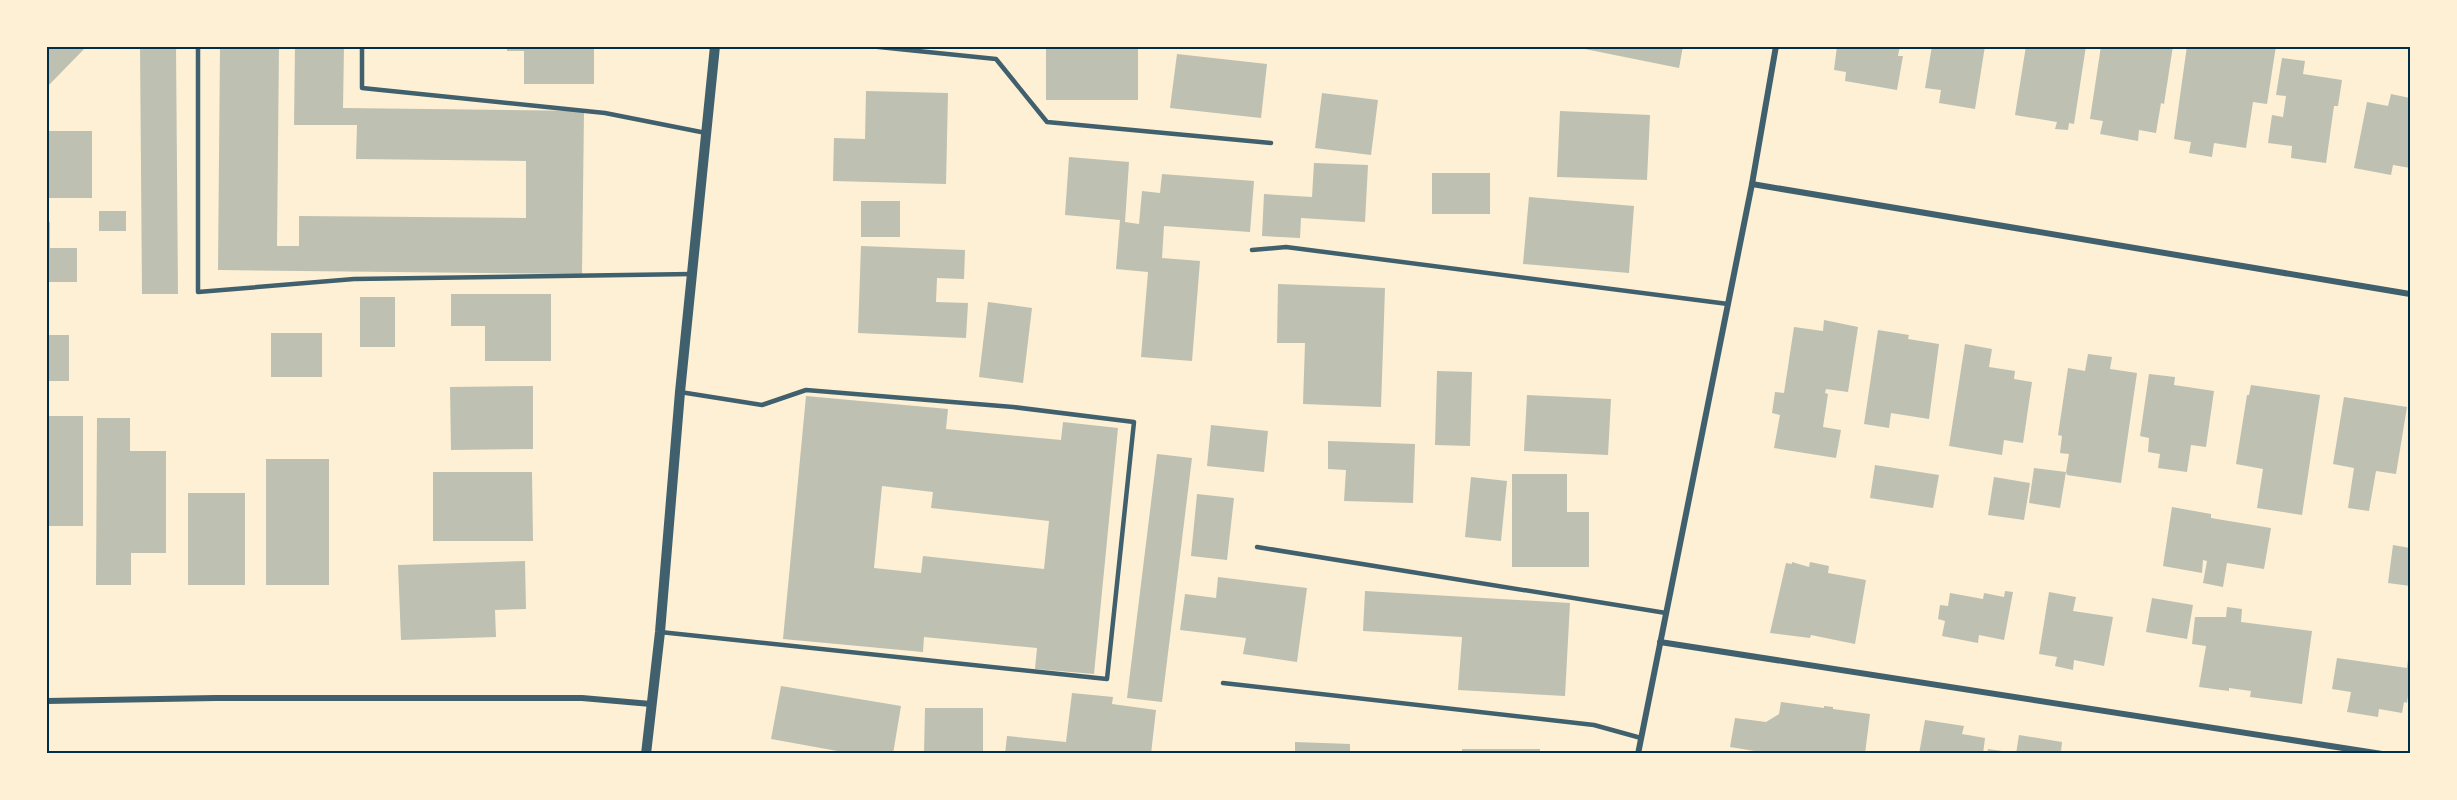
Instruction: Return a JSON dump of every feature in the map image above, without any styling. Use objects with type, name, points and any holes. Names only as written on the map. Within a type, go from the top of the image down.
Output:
[{"type":"street","points":[[646,753],[660,632],[680,392],[715,46]]},
{"type":"street","points":[[1638,753],[1752,184],[1776,46]]},
{"type":"street","points":[[1752,184],[2410,294]]},
{"type":"street","points":[[1660,642],[2382,753]]},
{"type":"street","points":[[46,701],[216,698],[582,698],[651,704]]},
{"type":"lane","points":[[198,46],[198,292],[354,279],[692,274]]},
{"type":"lane","points":[[362,46],[362,88],[605,112],[706,133]]},
{"type":"lane","points":[[869,46],[996,59],[1047,122],[1271,143]]},
{"type":"lane","points":[[1252,250],[1286,247],[1728,304]]},
{"type":"lane","points":[[660,632],[1107,679],[1134,422],[1013,407],[806,390],[762,405],[680,392]]},
{"type":"lane","points":[[1257,547],[1666,613]]},
{"type":"lane","points":[[1223,683],[1593,725],[1641,738]]},
{"type":"building","points":[[46,46],[87,46],[46,88]]},
{"type":"building","points":[[140,46],[176,46],[178,294],[142,294]]},
{"type":"building","points":[[220,46],[279,46],[277,246],[299,246],[299,216],[526,218],[526,161],[356,159],[357,125],[294,125],[295,46],[344,46],[343,108],[584,111],[582,274],[218,270]]},
{"type":"building","points":[[507,46],[594,46],[594,84],[524,84],[524,51],[507,51]]},
{"type":"building","points":[[1046,46],[1138,46],[1138,100],[1046,100]]},
{"type":"building","points":[[1570,46],[1683,46],[1679,68]]},
{"type":"building","points":[[1837,46],[1900,46],[1898,56],[1903,56],[1897,90],[1845,81],[1846,72],[1834,70]]},
{"type":"building","points":[[1932,46],[1985,46],[1975,109],[1939,103],[1941,90],[1925,88]]},
{"type":"building","points":[[2026,46],[2086,46],[2074,124],[2069,123],[2068,130],[2055,129],[2057,122],[2015,115]]},
{"type":"building","points":[[2101,46],[2173,46],[2164,104],[2161,103],[2156,133],[2139,130],[2138,141],[2100,134],[2103,121],[2090,119]]},
{"type":"building","points":[[2187,46],[2276,46],[2267,104],[2253,102],[2246,148],[2214,143],[2212,157],[2189,153],[2191,142],[2174,139]]},
{"type":"building","points":[[1177,54],[1267,64],[1261,118],[1170,108]]},
{"type":"building","points":[[2282,58],[2305,61],[2303,74],[2342,80],[2338,106],[2334,106],[2326,163],[2291,158],[2292,146],[2268,143],[2272,115],[2283,117],[2286,96],[2276,95]]},
{"type":"building","points":[[866,91],[948,93],[946,184],[833,181],[834,138],[865,139]]},
{"type":"building","points":[[1322,93],[1378,100],[1371,155],[1315,148]]},
{"type":"building","points":[[2391,94],[2410,98],[2410,168],[2393,165],[2391,175],[2354,168],[2367,102],[2388,106]]},
{"type":"building","points":[[1560,111],[1650,115],[1647,180],[1557,177]]},
{"type":"building","points":[[46,131],[92,131],[92,198],[46,198]]},
{"type":"building","points":[[1069,157],[1129,162],[1125,222],[1139,224],[1142,191],[1160,193],[1162,174],[1254,181],[1250,232],[1164,226],[1162,258],[1200,261],[1192,361],[1141,357],[1148,272],[1116,269],[1120,220],[1065,215]]},
{"type":"building","points":[[1314,163],[1368,165],[1365,222],[1301,218],[1300,238],[1262,236],[1264,194],[1312,197]]},
{"type":"building","points":[[1432,173],[1490,173],[1490,214],[1432,214]]},
{"type":"building","points":[[1529,197],[1634,206],[1629,273],[1523,264]]},
{"type":"building","points":[[861,201],[900,201],[900,237],[861,237]]},
{"type":"building","points":[[99,211],[126,211],[126,231],[99,231]]},
{"type":"building","points":[[46,222],[50,222],[50,248],[77,248],[77,282],[46,282]]},
{"type":"building","points":[[861,246],[965,250],[964,279],[937,278],[936,302],[968,303],[966,338],[858,333]]},
{"type":"building","points":[[1278,284],[1385,288],[1381,407],[1303,404],[1305,343],[1277,343]]},
{"type":"building","points":[[451,294],[551,294],[551,361],[485,361],[485,326],[451,326]]},
{"type":"building","points":[[360,297],[395,297],[395,347],[360,347]]},
{"type":"building","points":[[988,302],[1032,308],[1023,383],[979,377]]},
{"type":"building","points":[[1824,320],[1858,327],[1848,392],[1826,389],[1825,393],[1828,394],[1823,427],[1841,430],[1836,458],[1774,448],[1780,415],[1772,413],[1775,392],[1784,393],[1794,327],[1823,331]]},
{"type":"building","points":[[1878,330],[1909,335],[1908,339],[1939,344],[1929,419],[1891,413],[1889,428],[1864,424]]},
{"type":"building","points":[[271,333],[322,333],[322,377],[271,377]]},
{"type":"building","points":[[46,335],[69,335],[69,381],[46,381]]},
{"type":"building","points":[[1965,344],[1992,349],[1989,367],[2015,371],[2014,379],[2032,382],[2023,443],[2004,440],[2002,455],[1949,446]]},
{"type":"building","points":[[2088,354],[2112,357],[2110,369],[2137,373],[2121,483],[2067,475],[2069,454],[2060,453],[2062,436],[2058,435],[2068,368],[2085,371]]},
{"type":"building","points":[[1437,371],[1472,372],[1470,446],[1435,445]]},
{"type":"building","points":[[2149,374],[2175,377],[2174,385],[2214,391],[2206,447],[2191,445],[2187,472],[2158,468],[2160,454],[2148,452],[2149,438],[2140,436]]},
{"type":"building","points":[[2251,385],[2320,395],[2302,515],[2257,508],[2263,469],[2236,464],[2247,395],[2249,395]]},
{"type":"building","points":[[533,386],[533,449],[451,450],[450,387]]},
{"type":"building","points":[[1527,395],[1611,399],[1608,455],[1524,451]]},
{"type":"building","points":[[806,396],[948,409],[946,429],[1061,440],[1063,422],[1118,428],[1094,674],[1035,669],[1037,648],[924,637],[923,652],[783,639]],"holes":[[[882,486],[933,492],[931,508],[1049,521],[1044,569],[923,556],[921,573],[874,568]]]},
{"type":"building","points":[[2344,397],[2407,407],[2396,474],[2376,471],[2369,511],[2348,508],[2354,468],[2333,464]]},
{"type":"building","points":[[46,416],[83,416],[83,526],[46,526]]},
{"type":"building","points":[[97,418],[130,418],[130,451],[166,451],[166,553],[131,553],[131,585],[96,585]]},
{"type":"building","points":[[1211,425],[1268,431],[1264,472],[1207,466]]},
{"type":"building","points":[[1328,441],[1415,444],[1413,503],[1344,501],[1346,470],[1328,469]]},
{"type":"building","points":[[1157,454],[1192,458],[1162,702],[1127,698]]},
{"type":"building","points":[[266,459],[329,459],[329,585],[266,585]]},
{"type":"building","points":[[1875,465],[1939,475],[1933,508],[1870,498]]},
{"type":"building","points":[[2034,468],[2066,472],[2060,508],[2029,503]]},
{"type":"building","points":[[433,472],[532,472],[533,541],[433,541]]},
{"type":"building","points":[[1512,474],[1567,474],[1567,512],[1589,512],[1589,567],[1512,567]]},
{"type":"building","points":[[1471,477],[1507,481],[1501,541],[1465,537]]},
{"type":"building","points":[[1994,477],[2030,483],[2024,520],[1988,515]]},
{"type":"building","points":[[188,493],[245,493],[245,585],[188,585]]},
{"type":"building","points":[[1197,494],[1234,498],[1227,560],[1191,556]]},
{"type":"building","points":[[2172,507],[2211,514],[2211,518],[2271,528],[2264,569],[2227,563],[2223,587],[2203,583],[2207,561],[2203,560],[2202,573],[2163,566]]},
{"type":"building","points":[[2393,545],[2410,548],[2410,586],[2388,583]]},
{"type":"building","points":[[525,561],[526,609],[495,610],[496,637],[401,640],[398,565]]},
{"type":"building","points":[[1792,562],[1809,567],[1810,562],[1829,566],[1828,573],[1866,580],[1855,644],[1811,635],[1810,638],[1770,633],[1786,563],[1792,564]]},
{"type":"building","points":[[1218,577],[1307,588],[1297,662],[1243,654],[1246,638],[1180,630],[1185,594],[1216,598]]},
{"type":"building","points":[[1365,591],[1570,603],[1565,696],[1458,690],[1462,637],[1363,631]]},
{"type":"building","points":[[2005,591],[2013,592],[2004,640],[1979,635],[1978,643],[1942,636],[1945,621],[1938,619],[1940,605],[1948,606],[1950,593],[1983,599],[1984,593],[2004,597]]},
{"type":"building","points":[[2049,592],[2076,597],[2073,611],[2113,617],[2104,666],[2074,660],[2073,670],[2055,666],[2057,657],[2039,654]]},
{"type":"building","points":[[2152,598],[2193,605],[2187,639],[2146,632]]},
{"type":"building","points":[[2227,607],[2242,609],[2241,622],[2312,631],[2302,704],[2250,697],[2251,691],[2199,687],[2206,646],[2192,644],[2195,617],[2226,617]]},
{"type":"building","points":[[2409,650],[2410,697],[2408,696],[2407,703],[2404,702],[2402,713],[2379,709],[2378,717],[2347,712],[2351,692],[2332,689],[2337,658],[2407,668]]},
{"type":"building","points":[[781,686],[901,706],[893,754],[854,754],[771,739]]},
{"type":"building","points":[[1072,693],[1113,697],[1112,704],[1156,710],[1151,754],[1005,754],[1007,736],[1066,742]]},
{"type":"building","points":[[1781,702],[1824,708],[1824,706],[1833,707],[1833,709],[1870,714],[1865,754],[1773,754],[1730,747],[1735,718],[1766,722],[1779,714]]},
{"type":"building","points":[[925,708],[983,708],[983,754],[924,754]]},
{"type":"building","points":[[1925,720],[1964,726],[1962,734],[1985,738],[1983,754],[1919,754]]},
{"type":"building","points":[[2019,735],[2062,742],[2061,751],[2072,754],[2016,754]]},
{"type":"building","points":[[1295,742],[1350,744],[1350,754],[1295,754]]},
{"type":"building","points":[[1462,749],[1540,749],[1540,754],[1462,754]]},
{"type":"building","points":[[1988,749],[2009,752],[2009,754],[1987,754]]}]
